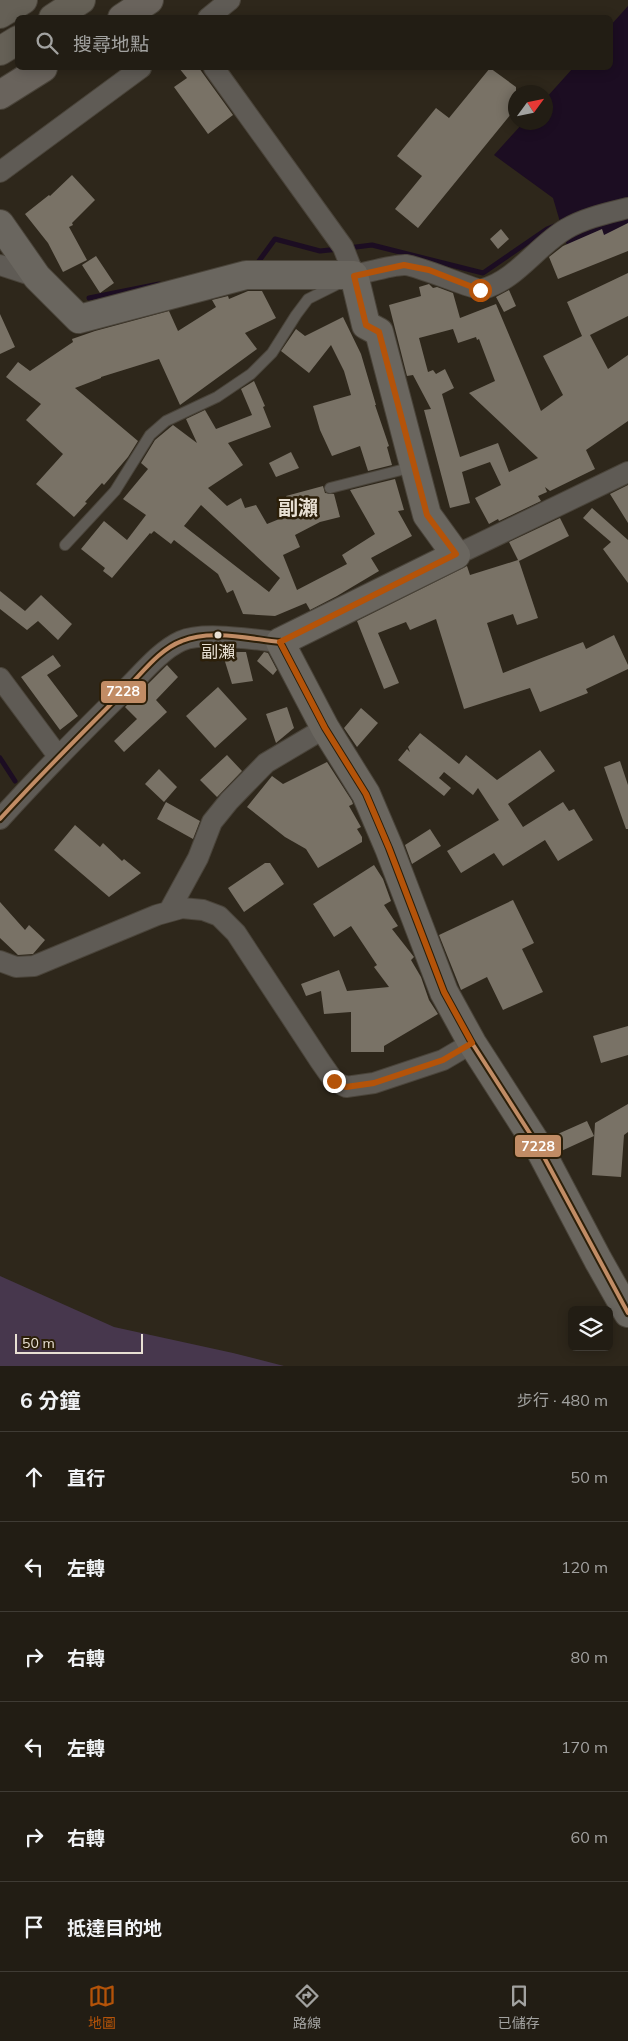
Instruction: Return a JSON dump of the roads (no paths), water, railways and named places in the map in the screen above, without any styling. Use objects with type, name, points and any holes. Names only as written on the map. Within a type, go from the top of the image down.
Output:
[{"type":"highway","points":[[0,14],[23,0]]},
{"type":"highway","points":[[58,15],[81,0]]},
{"type":"highway","points":[[0,51],[15,42]]},
{"type":"main road","points":[[126,15],[149,0]]},
{"type":"main road","points":[[0,95],[40,70]]},
{"type":"street","points":[[212,15],[230,0]]},
{"type":"street","points":[[0,172],[138,70]]},
{"type":"street","points":[[215,70],[343,248],[354,276],[366,325],[379,332],[427,515],[456,554]]},
{"type":"street","points":[[0,224],[38,277],[79,319],[246,275],[354,276],[404,265],[429,270],[480,290],[494,285],[510,275],[566,229],[602,214],[628,208]]},
{"type":"street","points":[[0,265],[38,277]]},
{"type":"street","points":[[0,819],[58,756],[165,651],[182,640],[205,636],[280,642],[456,554],[628,472]]},
{"type":"street","points":[[280,642],[325,728],[366,794],[389,848],[444,992],[472,1043],[538,1146],[628,1313]]},
{"type":"street","points":[[0,678],[58,756]]},
{"type":"street","points":[[169,911],[198,858],[212,822],[228,801],[266,763],[325,728]]},
{"type":"street","points":[[0,961],[16,967],[34,966],[169,911],[182,908],[204,910],[219,916],[236,933],[334,1081],[346,1087],[374,1083],[443,1060],[472,1043]]},
{"type":"lane","points":[[65,545],[115,491],[150,435],[166,421],[217,397],[251,374],[272,353],[308,299],[354,276]]},
{"type":"lane","points":[[330,488],[414,466]]},
{"type":"waterway","points":[[348,248],[372,245],[483,273],[547,229],[557,225]]},
{"type":"waterway","points":[[256,265],[275,239],[320,251],[339,249]]},
{"type":"waterway","points":[[89,298],[159,284]]},
{"type":"waterway","points":[[0,758],[15,781]]},
{"type":"place","name":"副瀨","points":[[218,635]]},
{"type":"district","name":"副瀨","points":[[298,508]]}]
